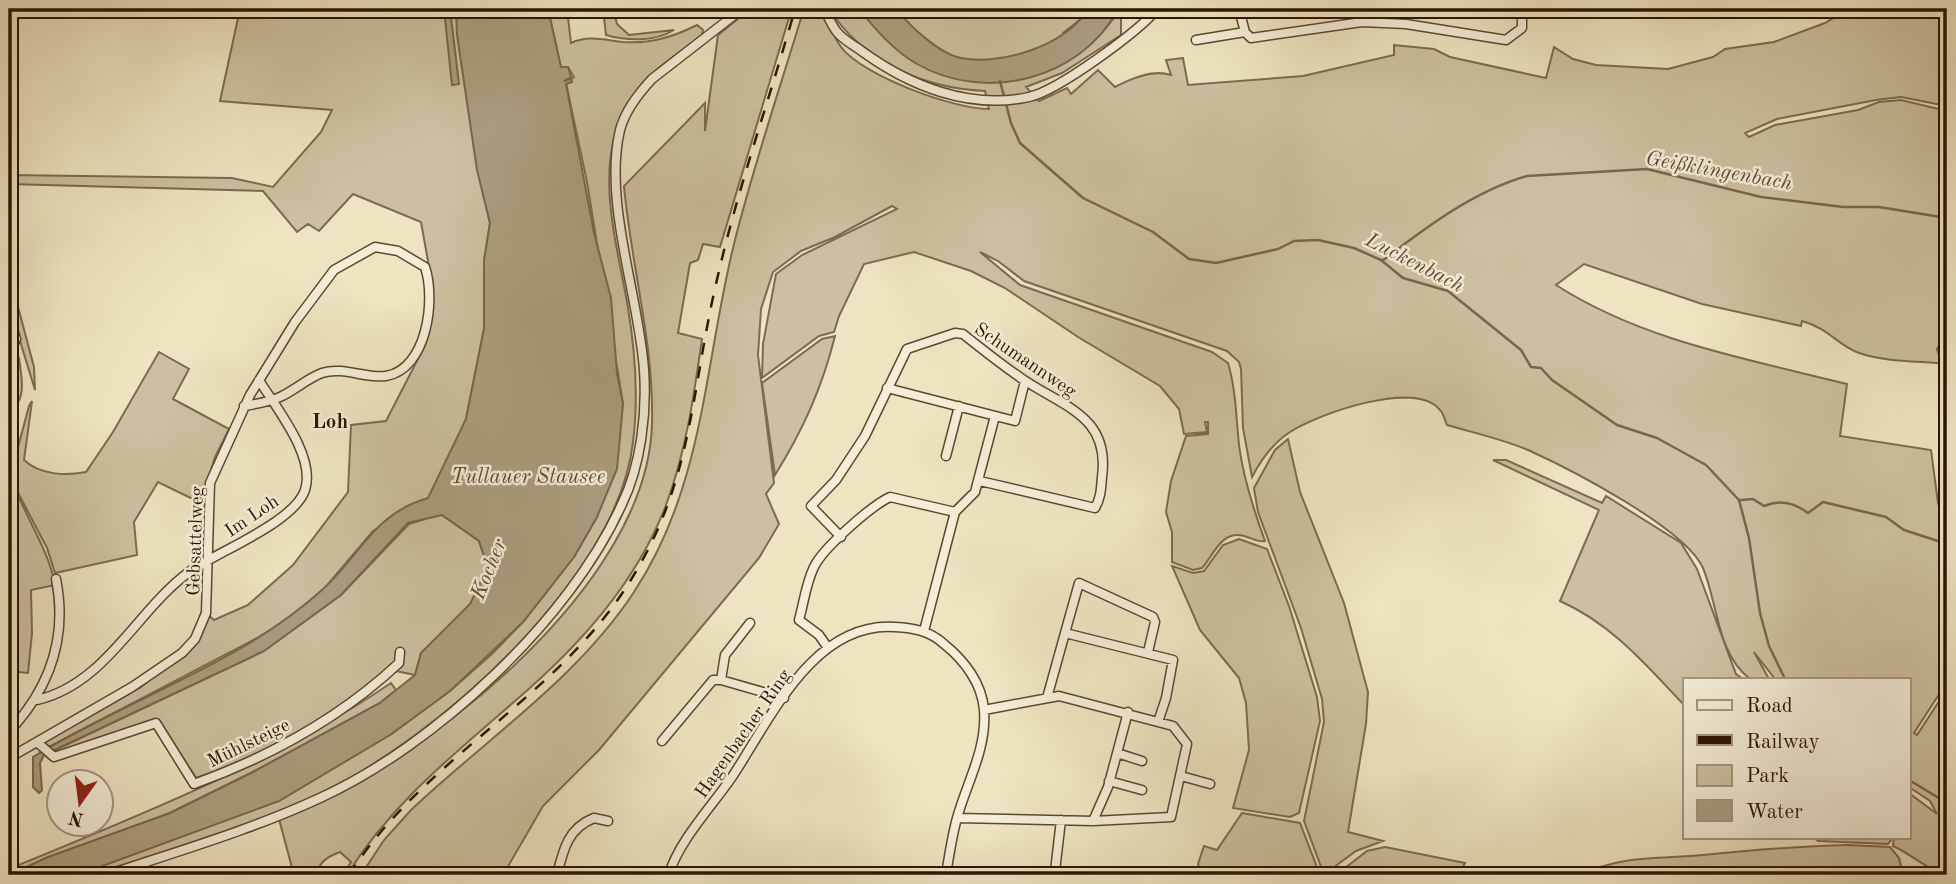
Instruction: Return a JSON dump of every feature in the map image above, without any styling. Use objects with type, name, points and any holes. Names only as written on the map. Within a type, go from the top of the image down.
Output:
[{"type":"street","points":[[107,875],[321,798],[365,773],[438,725],[526,642],[564,601],[623,503],[642,438],[645,371],[615,177],[621,129],[639,93],[652,79],[742,9]]},
{"type":"street","points":[[824,9],[837,33],[892,73],[965,98],[995,101],[1049,89],[1082,68],[1157,9]]},
{"type":"street","points":[[1239,9],[1245,32],[1251,38],[1362,22],[1406,24],[1506,40],[1522,29],[1522,9]]},
{"type":"street","points":[[1196,40],[1245,32]]},
{"type":"street","name":"Gebsattelweg","points":[[9,758],[41,745],[132,687],[182,653],[195,639],[206,613],[210,483],[244,406],[259,380],[295,322],[334,270],[365,251],[386,247],[425,267],[428,276],[426,322],[416,356],[405,370],[386,376],[323,373],[271,400]]},
{"type":"street","points":[[9,316],[16,339],[9,352]]},
{"type":"street","name":"Schumannweg","points":[[841,537],[811,506],[836,480],[865,436],[907,349],[955,333],[963,334],[1025,381],[1061,401],[1100,437],[1105,460],[1100,497],[1095,508],[1089,509],[979,481]]},
{"type":"street","name":"Im Loh","points":[[37,700],[60,694],[86,674],[122,643],[187,573],[274,522],[297,502],[305,490],[303,454],[259,380]]},
{"type":"street","points":[[887,388],[1015,421],[1025,381]]},
{"type":"street","points":[[244,406],[271,400]]},
{"type":"street","points":[[946,456],[959,406]]},
{"type":"street","points":[[924,631],[955,512],[975,492],[995,416]]},
{"type":"street","points":[[828,648],[819,635],[800,620],[814,565],[841,537],[855,531],[890,497],[955,512]]},
{"type":"street","points":[[12,729],[37,700],[60,638],[56,579]]},
{"type":"street","points":[[1047,698],[1079,583],[1153,617],[1155,622],[1148,652]]},
{"type":"street","points":[[721,680],[725,656],[750,623]]},
{"type":"street","name":"Hagenbacher Ring","points":[[668,875],[698,824],[803,672],[844,636],[866,628],[891,626],[924,631],[936,636],[966,665],[976,681],[984,710],[978,758],[957,818],[946,875]]},
{"type":"street","points":[[1065,632],[1173,660],[1166,698],[1158,722]]},
{"type":"street","name":"Mühlsteige","points":[[41,745],[54,757],[124,736],[156,723],[194,784],[233,770],[334,715],[399,663],[400,652]]},
{"type":"street","points":[[662,741],[708,684],[721,680],[784,698]]},
{"type":"street","points":[[957,818],[1093,821],[1171,817],[1186,744],[1183,736],[1173,726],[1059,696],[984,710]]},
{"type":"street","points":[[1093,821],[1109,782],[1128,712]]},
{"type":"street","points":[[1117,753],[1142,761]]},
{"type":"street","points":[[1181,776],[1210,784]]},
{"type":"street","points":[[1109,782],[1142,790]]},
{"type":"street","points":[[557,875],[565,844],[575,829],[594,818],[608,821]]},
{"type":"street","points":[[1055,871],[1061,820]]},
{"type":"green space","points":[[240,9],[539,9],[478,170],[490,223],[484,261],[484,329],[466,419],[452,452],[432,515],[442,515],[479,541],[488,568],[470,605],[421,653],[415,675],[396,671],[299,732],[249,757],[196,778],[159,720],[56,753],[53,751],[264,651],[341,595],[409,524],[425,519],[422,501],[373,531],[324,589],[278,627],[47,748],[43,743],[141,687],[191,646],[207,614],[214,620],[248,605],[293,565],[348,492],[351,425],[386,421],[418,359],[431,315],[433,289],[421,222],[353,194],[319,231],[308,224],[297,232],[263,191],[9,184],[9,175],[232,178],[273,187],[321,132],[332,110],[220,101]]},
{"type":"green space","points":[[548,9],[567,9],[571,43],[590,39],[643,42],[670,36],[697,25],[703,30],[702,36],[666,62],[635,93],[621,117],[613,142],[610,168],[612,222],[632,337],[636,407],[633,442],[620,494],[594,547],[557,599],[514,649],[465,696],[414,736],[363,770],[290,808],[237,828],[103,875],[78,875],[171,839],[339,762],[390,735],[450,691],[523,622],[574,557],[597,517],[623,404],[587,182],[566,83],[574,77],[568,67],[561,68]]},
{"type":"green space","points":[[603,9],[613,9],[617,24],[629,35],[674,30],[658,37],[641,39],[606,35]]},
{"type":"green space","points":[[750,9],[821,9],[841,47],[868,69],[932,97],[973,108],[989,109],[985,91],[939,84],[896,69],[859,44],[829,9],[1088,9],[1082,18],[1063,33],[1074,57],[1106,28],[1121,9],[1121,35],[1062,73],[1026,87],[1039,101],[1067,88],[1071,94],[1098,70],[1115,87],[1150,74],[1171,75],[1166,60],[1183,58],[1188,85],[1303,76],[1394,55],[1394,45],[1434,49],[1450,57],[1546,78],[1554,47],[1573,59],[1596,65],[1668,69],[1713,57],[1725,49],[1774,42],[1825,23],[1848,9],[1947,9],[1947,106],[1901,97],[1876,100],[1777,119],[1745,133],[1749,137],[1775,125],[1858,110],[1879,102],[1901,100],[1947,111],[1947,330],[1937,349],[1940,358],[1947,358],[1947,364],[1869,356],[1851,350],[1812,324],[1802,321],[1801,326],[1702,304],[1584,264],[1556,285],[1624,321],[1660,334],[1734,356],[1847,384],[1840,436],[1931,450],[1938,503],[1947,527],[1947,682],[1914,733],[1917,735],[1947,689],[1947,875],[1935,871],[1893,846],[1894,838],[1910,838],[1910,794],[1937,814],[1930,801],[1910,788],[1910,678],[1774,678],[1754,652],[1768,678],[1749,678],[1739,669],[1725,642],[1703,568],[1692,552],[1674,535],[1624,501],[1547,459],[1508,443],[1447,425],[1441,412],[1428,401],[1410,398],[1366,403],[1303,425],[1278,441],[1263,458],[1252,477],[1243,428],[1241,369],[1239,362],[1227,351],[1024,281],[998,261],[980,252],[1020,285],[1212,352],[1228,363],[1243,469],[1265,541],[1236,535],[1229,537],[1219,545],[1202,568],[1193,570],[1172,562],[1172,532],[1166,512],[1171,481],[1186,436],[1208,434],[1208,422],[1205,422],[1207,432],[1184,434],[1179,409],[1160,386],[1078,337],[1005,288],[971,271],[914,252],[864,264],[834,332],[819,336],[762,378],[763,344],[776,274],[802,255],[897,209],[892,206],[835,237],[801,251],[773,272],[761,309],[758,355],[774,483],[766,494],[779,524],[759,558],[599,750],[543,806],[503,875],[361,875],[384,840],[411,810],[529,707],[586,653],[634,592],[657,551],[689,466],[734,244],[802,15],[791,11],[720,247],[703,244],[698,260],[690,263],[678,333],[702,339],[692,402],[673,485],[639,561],[583,636],[403,803],[364,849],[347,875],[343,875],[351,862],[340,852],[325,860],[316,875],[294,875],[279,819],[335,793],[396,758],[458,714],[517,663],[570,606],[612,547],[641,485],[652,423],[646,334],[624,186],[705,103],[705,131],[718,35]]},
{"type":"green space","points":[[9,273],[34,367],[35,390],[9,305]]},
{"type":"green space","points":[[835,336],[811,408],[775,475],[762,383],[822,339]]},
{"type":"green space","points":[[159,352],[189,369],[173,399],[229,429],[215,457],[201,503],[158,482],[134,522],[137,555],[55,573],[47,548],[15,487],[12,470],[29,406],[32,401],[24,460],[38,469],[54,473],[86,472],[113,432]]},
{"type":"green space","points":[[13,355],[19,358],[22,389],[19,402],[9,414],[9,358]]},
{"type":"green space","points":[[1288,439],[1300,492],[1344,603],[1368,692],[1366,724],[1348,832],[1383,841],[1356,851],[1326,873],[1323,872],[1304,821],[1324,722],[1322,699],[1301,628],[1258,512],[1254,488],[1275,450]]},
{"type":"green space","points":[[1493,460],[1506,460],[1602,503],[1606,496],[1681,543],[1697,569],[1736,674],[1742,678],[1683,678],[1683,704],[1612,634],[1579,610],[1560,601],[1599,510]]},
{"type":"green space","points":[[9,467],[19,497],[46,554],[55,585],[31,590],[32,633],[28,673],[9,671]]},
{"type":"green space","points":[[1239,539],[1267,549],[1289,606],[1317,697],[1320,721],[1299,813],[1290,817],[1233,808],[1249,750],[1246,703],[1239,678],[1200,630],[1172,566],[1193,573],[1204,571],[1223,545]]},
{"type":"green space","points":[[391,683],[396,690],[380,703],[253,772],[170,813],[116,833],[116,825],[253,763],[346,712]]},
{"type":"green space","points":[[1242,813],[1300,823],[1320,875],[1202,875],[1198,864],[1204,846],[1217,850]]},
{"type":"green space","points":[[84,838],[104,838],[9,874],[9,869]]},
{"type":"green space","points":[[1814,838],[1891,838],[1888,844],[1818,841]]},
{"type":"green space","points":[[1848,845],[1890,847],[1899,858],[1903,875],[1582,875],[1610,864],[1641,859]]},
{"type":"green space","points":[[1385,847],[1465,863],[1459,875],[1336,875],[1367,851]]},
{"type":"water","points":[[444,9],[450,9],[459,84],[452,85]]},
{"type":"water","name":"Tullauer Stausee","points":[[456,9],[548,9],[561,67],[568,67],[571,77],[564,81],[571,79],[572,82],[566,84],[594,233],[611,298],[617,373],[623,404],[617,469],[597,517],[574,557],[523,622],[450,691],[390,735],[279,801],[78,875],[9,875],[101,838],[116,838],[116,832],[170,813],[253,772],[380,703],[415,675],[421,653],[470,604],[488,568],[479,541],[442,515],[408,523],[341,595],[264,651],[44,755],[40,763],[42,790],[39,793],[33,787],[33,757],[255,640],[322,590],[369,537],[394,514],[428,498],[466,419],[484,329],[484,261],[490,223],[477,170],[457,35]]},
{"type":"water","points":[[859,9],[897,9],[917,31],[944,51],[961,58],[977,60],[1013,56],[1032,50],[1065,33],[1088,9],[1118,9],[1102,33],[1081,53],[1056,68],[1029,78],[972,82],[944,76],[909,59],[878,32]]},
{"type":"waterway","name":"Luckenbach","points":[[1000,81],[1011,123],[1020,143],[1083,198],[1153,232],[1189,259],[1216,263],[1278,249],[1294,241],[1318,240],[1354,248],[1381,260],[1403,278],[1448,291],[1521,350],[1531,367],[1541,368],[1552,380],[1617,425],[1657,438],[1706,465],[1739,500],[1749,538],[1760,613],[1769,646],[1785,678]]},
{"type":"waterway","name":"Geißklingenbach","points":[[1382,261],[1469,201],[1527,176],[1647,169],[1761,197],[1843,207],[1879,207],[1947,218]]},
{"type":"waterway","points":[[1741,500],[1753,499],[1764,506],[1787,503],[1808,513],[1823,502],[1886,517],[1904,530],[1947,544]]},
{"type":"waterway","name":"Luckenbach","points":[[1910,781],[1947,803]]},
{"type":"railway","points":[[349,875],[378,835],[411,799],[557,669],[591,633],[621,595],[645,556],[676,481],[724,249],[795,9]]},
{"type":"district","name":"Loh","points":[[330,421]]},
{"type":"water label","name":"Kocher","points":[[488,569]]}]
